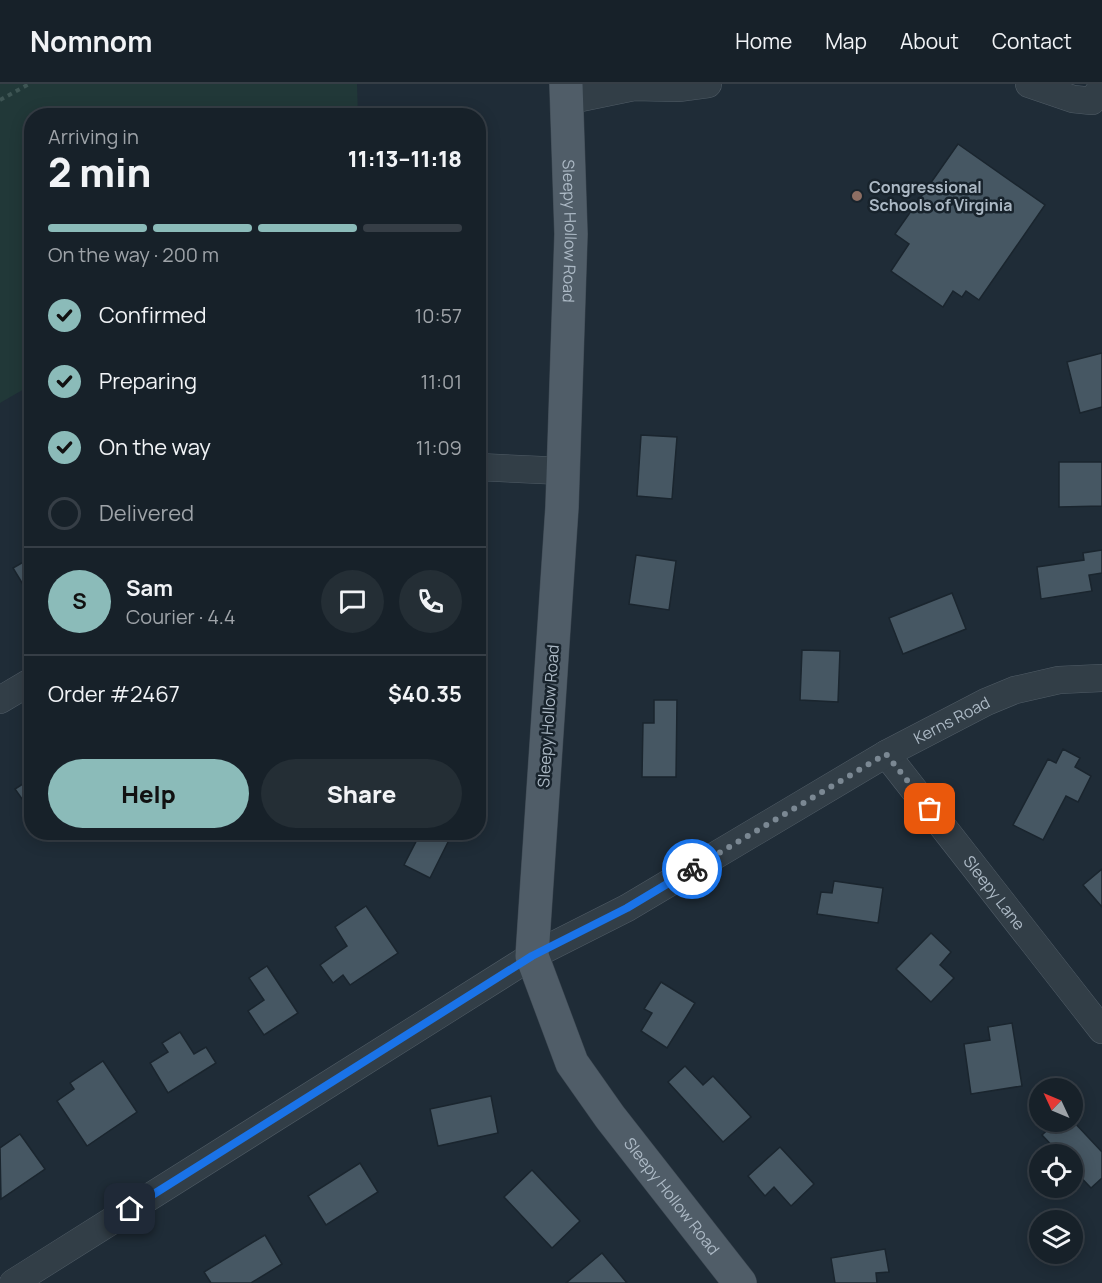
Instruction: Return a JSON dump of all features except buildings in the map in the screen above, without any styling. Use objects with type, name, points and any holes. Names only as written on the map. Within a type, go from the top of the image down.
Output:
[{"type":"main road","name":"Sleepy Hollow Road","points":[[566,92],[571,234],[563,471],[532,956],[572,1063],[610,1117],[740,1283]]},
{"type":"street","points":[[566,92],[634,87],[678,88],[708,84]]},
{"type":"street","points":[[1029,84],[1073,99],[1092,101],[1102,87]]},
{"type":"street","points":[[486,467],[563,471]]},
{"type":"street","name":"Kerns Road","points":[[13,1283],[532,956],[627,908],[886,754],[986,702],[1015,690],[1059,680],[1102,678]]},
{"type":"street","points":[[0,700],[24,686]]},
{"type":"street","name":"Sleepy Lane","points":[[886,754],[1102,1030]]},
{"type":"path","points":[[0,100],[29,84]]},
{"type":"green space","points":[[0,84],[357,84],[358,108],[24,108],[24,389],[0,403]]},
{"type":"way so far","points":[[692,869],[886,754],[930,809]]},
{"type":"place","name":"Congressional Schools of Virginia","points":[[857,196]]},
{"type":"route","points":[[130,1209],[532,956],[627,908],[692,869]]}]
